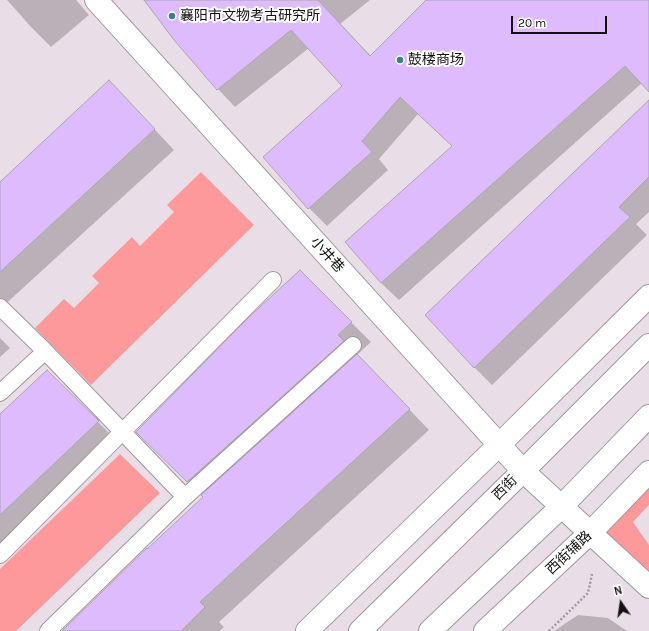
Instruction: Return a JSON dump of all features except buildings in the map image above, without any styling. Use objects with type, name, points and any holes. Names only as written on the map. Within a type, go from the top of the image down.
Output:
[{"type":"street","name":"小井巷","points":[[96,0],[523,471],[649,587]]},
{"type":"street","points":[[307,631],[499,445],[649,296]]},
{"type":"street","name":"西街","points":[[360,631],[649,345]]},
{"type":"street","points":[[430,631],[561,507],[649,416]]},
{"type":"street","name":"西街辅路","points":[[485,631],[590,533],[649,472]]},
{"type":"lane","points":[[0,555],[273,280]]},
{"type":"lane","points":[[0,307],[44,350],[185,497]]},
{"type":"lane","points":[[48,631],[185,497],[353,345]]},
{"type":"lane","points":[[0,393],[40,356],[44,350]]},
{"type":"shaded area","points":[[201,172],[254,225],[91,385],[35,328],[64,299],[74,308],[99,283],[92,276],[132,237],[140,246],[174,212],[167,205]]},
{"type":"shaded area","points":[[120,454],[160,493],[16,631],[0,631],[0,569]]},
{"type":"shaded area","points":[[649,472],[649,505],[633,522],[649,545],[649,587],[590,533]]},
{"type":"place","name":"襄阳市文物考古研究所","points":[[172,16]]},
{"type":"place","name":"鼓楼商场","points":[[400,60]]}]
